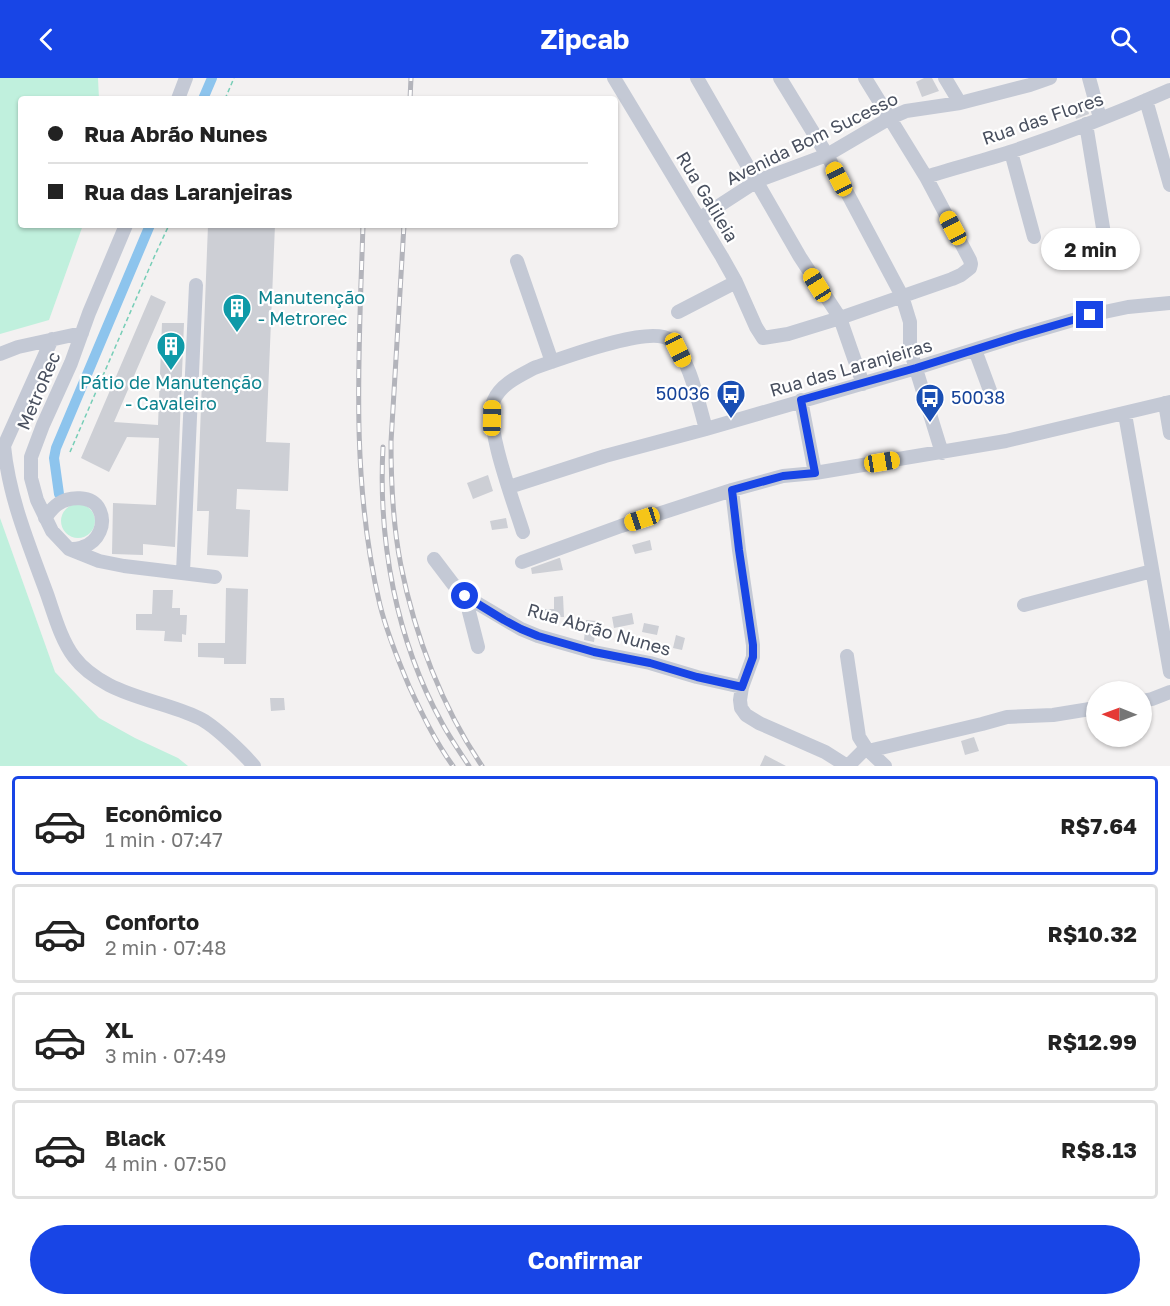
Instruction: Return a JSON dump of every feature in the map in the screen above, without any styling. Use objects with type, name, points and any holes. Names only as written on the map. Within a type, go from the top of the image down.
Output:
[{"type":"street","points":[[179,96],[186,78]]},
{"type":"street","name":"Rua Galileia","points":[[614,78],[700,218],[736,282],[763,338],[788,334],[840,318]]},
{"type":"street","points":[[698,78],[800,257],[840,318],[863,384]]},
{"type":"street","points":[[780,78],[827,155],[902,296],[910,322],[910,347],[942,453]]},
{"type":"street","points":[[840,318],[961,275],[968,271],[971,264],[926,177],[865,78]]},
{"type":"street","points":[[945,78],[960,103]]},
{"type":"street","name":"Avenida Bom Sucesso","points":[[700,218],[757,182],[827,155],[890,117],[916,109],[960,103],[1028,82],[1050,78]]},
{"type":"street","points":[[1089,78],[1100,118]]},
{"type":"street","name":"Rua das Flores","points":[[926,177],[1011,152],[1170,90]]},
{"type":"street","points":[[1146,100],[1170,184]]},
{"type":"street","points":[[1086,124],[1105,240]]},
{"type":"street","points":[[1011,152],[1034,237]]},
{"type":"street","name":"MetroRec","points":[[125,228],[82,333],[51,375],[43,425],[31,457],[31,478],[45,518],[52,531],[69,549],[99,561],[123,566],[215,577]]},
{"type":"street","points":[[517,261],[552,362]]},
{"type":"street","points":[[678,312],[736,282]]},
{"type":"street","points":[[183,572],[196,285]]},
{"type":"street","name":"Rua das Laranjeiras","points":[[509,487],[632,448],[863,384],[1059,324],[1113,309],[1170,303]]},
{"type":"street","points":[[0,354],[18,347],[82,333]]},
{"type":"street","points":[[523,532],[500,458],[492,418],[492,405],[495,398],[510,382],[521,375],[534,368],[630,338],[659,335],[669,339],[678,350],[690,374],[706,429]]},
{"type":"street","points":[[52,339],[51,375],[4,446],[11,492],[60,630],[73,656],[87,671],[109,685],[201,718],[216,729],[254,766]]},
{"type":"street","points":[[975,350],[992,396]]},
{"type":"street","points":[[801,400],[815,473]]},
{"type":"street","points":[[522,562],[621,526],[783,476],[815,473],[1006,441],[1167,403],[1170,434]]},
{"type":"street","points":[[1125,414],[1152,571],[1164,602],[1170,672]]},
{"type":"street","points":[[732,490],[753,645],[753,657],[742,687],[740,700],[741,708],[746,715],[825,752],[848,766],[867,749],[1007,717],[1053,715],[1086,710]]},
{"type":"street","points":[[45,518],[60,502],[74,498],[87,499],[99,507],[103,521],[99,534],[90,544],[81,549],[69,549]]},
{"type":"street","name":"Rua Abrão Nunes","points":[[434,559],[465,596],[521,629],[594,652],[650,663],[742,687]]},
{"type":"street","points":[[1024,605],[1152,571]]},
{"type":"street","points":[[465,596],[478,647]]},
{"type":"street","points":[[847,656],[859,737],[867,749],[885,766]]},
{"type":"street","points":[[1152,699],[1170,692]]},
{"type":"path","points":[[226,96],[234,78]]},
{"type":"path","points":[[70,452],[168,228]]},
{"type":"green space","points":[[0,78],[98,78],[99,96],[18,96],[18,228],[82,228],[49,320],[0,334]]},
{"type":"green space","points":[[78,504],[90,509],[95,521],[90,533],[78,538],[66,533],[61,521],[66,509]]},
{"type":"green space","points":[[0,518],[55,672],[99,718],[178,758],[188,766],[0,766]]},
{"type":"building","points":[[924,78],[932,78],[939,91],[922,97],[916,82]]},
{"type":"building","points":[[1086,102],[1089,114],[1076,119],[1073,107]]},
{"type":"building","name":"Manutenção - Metrorec","points":[[208,228],[275,228],[266,442],[290,443],[288,491],[237,489],[236,509],[250,510],[248,557],[207,555],[209,511],[197,511]]},
{"type":"building","points":[[151,295],[166,302],[114,422],[158,425],[162,323],[184,323],[175,547],[143,544],[143,555],[112,554],[113,503],[156,505],[159,438],[127,437],[109,472],[81,458]]},
{"type":"building","points":[[488,475],[493,491],[473,499],[467,483]]},
{"type":"building","points":[[506,518],[508,528],[492,530],[490,521]]},
{"type":"building","points":[[650,540],[652,550],[635,554],[632,545]]},
{"type":"building","points":[[560,558],[563,570],[532,574],[531,568]]},
{"type":"building","points":[[226,588],[248,589],[246,664],[224,664],[224,658],[198,657],[198,643],[225,643]]},
{"type":"building","points":[[153,590],[173,590],[172,608],[180,608],[180,615],[187,615],[186,635],[182,634],[182,642],[164,641],[165,631],[136,630],[136,614],[152,614]]},
{"type":"building","points":[[563,596],[564,617],[544,617],[544,609],[554,609],[554,597]]},
{"type":"building","points":[[632,613],[634,624],[614,628],[612,617]]},
{"type":"building","points":[[586,620],[597,621],[594,642],[584,640]]},
{"type":"building","points":[[644,623],[659,626],[657,635],[642,632]]},
{"type":"building","points":[[676,635],[685,638],[682,650],[673,648]]},
{"type":"building","points":[[270,698],[284,698],[285,710],[271,711]]},
{"type":"building","points":[[974,737],[979,751],[965,755],[961,741]]},
{"type":"building","points":[[765,755],[786,766],[760,766]]},
{"type":"waterway","points":[[204,96],[212,78]]},
{"type":"waterway","points":[[59,494],[54,458],[56,448],[149,228]]},
{"type":"railway","points":[[410,96],[411,78]]},
{"type":"railway","points":[[363,228],[359,368],[360,463],[370,558],[380,605],[397,656],[424,717],[453,766]]},
{"type":"railway","points":[[404,228],[391,442],[396,536],[407,592],[422,644],[454,720],[482,766]]},
{"type":"railway","points":[[383,447],[382,482],[387,554],[402,624],[426,691],[445,729],[469,766]]},
{"type":"place","name":"Manutenção - Metrorec","points":[[237,334]]},
{"type":"place","name":"Pátio de Manutenção - Cavaleiro","points":[[171,372]]},
{"type":"place","name":"50036","points":[[731,420]]},
{"type":"place","name":"50038","points":[[930,424]]},
{"type":"route","points":[[465,596],[504,620],[538,636],[594,652],[650,663],[742,687],[753,657],[753,645],[732,490],[783,476],[815,473],[801,400],[1090,315]]}]
